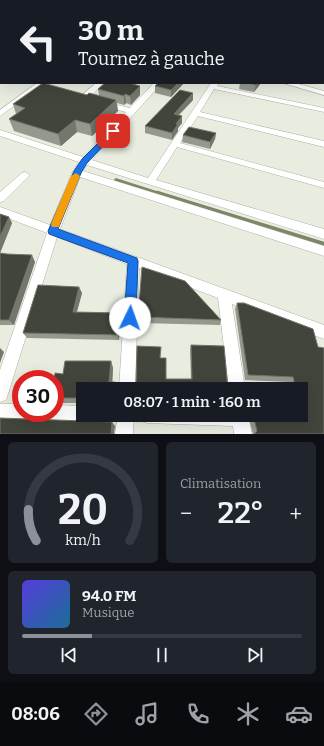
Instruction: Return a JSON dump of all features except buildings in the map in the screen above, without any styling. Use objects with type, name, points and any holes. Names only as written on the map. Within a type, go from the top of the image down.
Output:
[{"type":"street","points":[[99,84],[87,99],[132,111]]},
{"type":"street","points":[[0,394],[52,231],[77,173],[85,161],[157,84]]},
{"type":"street","points":[[291,84],[324,93]]},
{"type":"street","points":[[150,182],[214,85],[324,110]]},
{"type":"street","points":[[0,114],[4,107],[41,86]]},
{"type":"street","points":[[196,113],[324,144]]},
{"type":"street","points":[[0,133],[150,182],[324,234]]},
{"type":"street","points":[[175,144],[324,185]]},
{"type":"street","points":[[77,173],[324,251]]},
{"type":"street","points":[[0,198],[25,174]]},
{"type":"street","points":[[0,211],[324,332]]},
{"type":"street","points":[[127,382],[133,261]]},
{"type":"street","points":[[224,295],[236,382]]},
{"type":"street","points":[[0,412],[12,412]]},
{"type":"street","points":[[64,413],[76,414]]},
{"type":"street","points":[[124,434],[125,422]]},
{"type":"waterway","points":[[116,180],[160,194]]},
{"type":"waterway","points":[[157,193],[324,244]]},
{"type":"slow traffic","points":[[55,224],[76,176]]},
{"type":"route","points":[[113,131],[85,161],[77,173],[52,231],[133,261],[130,318]]}]
